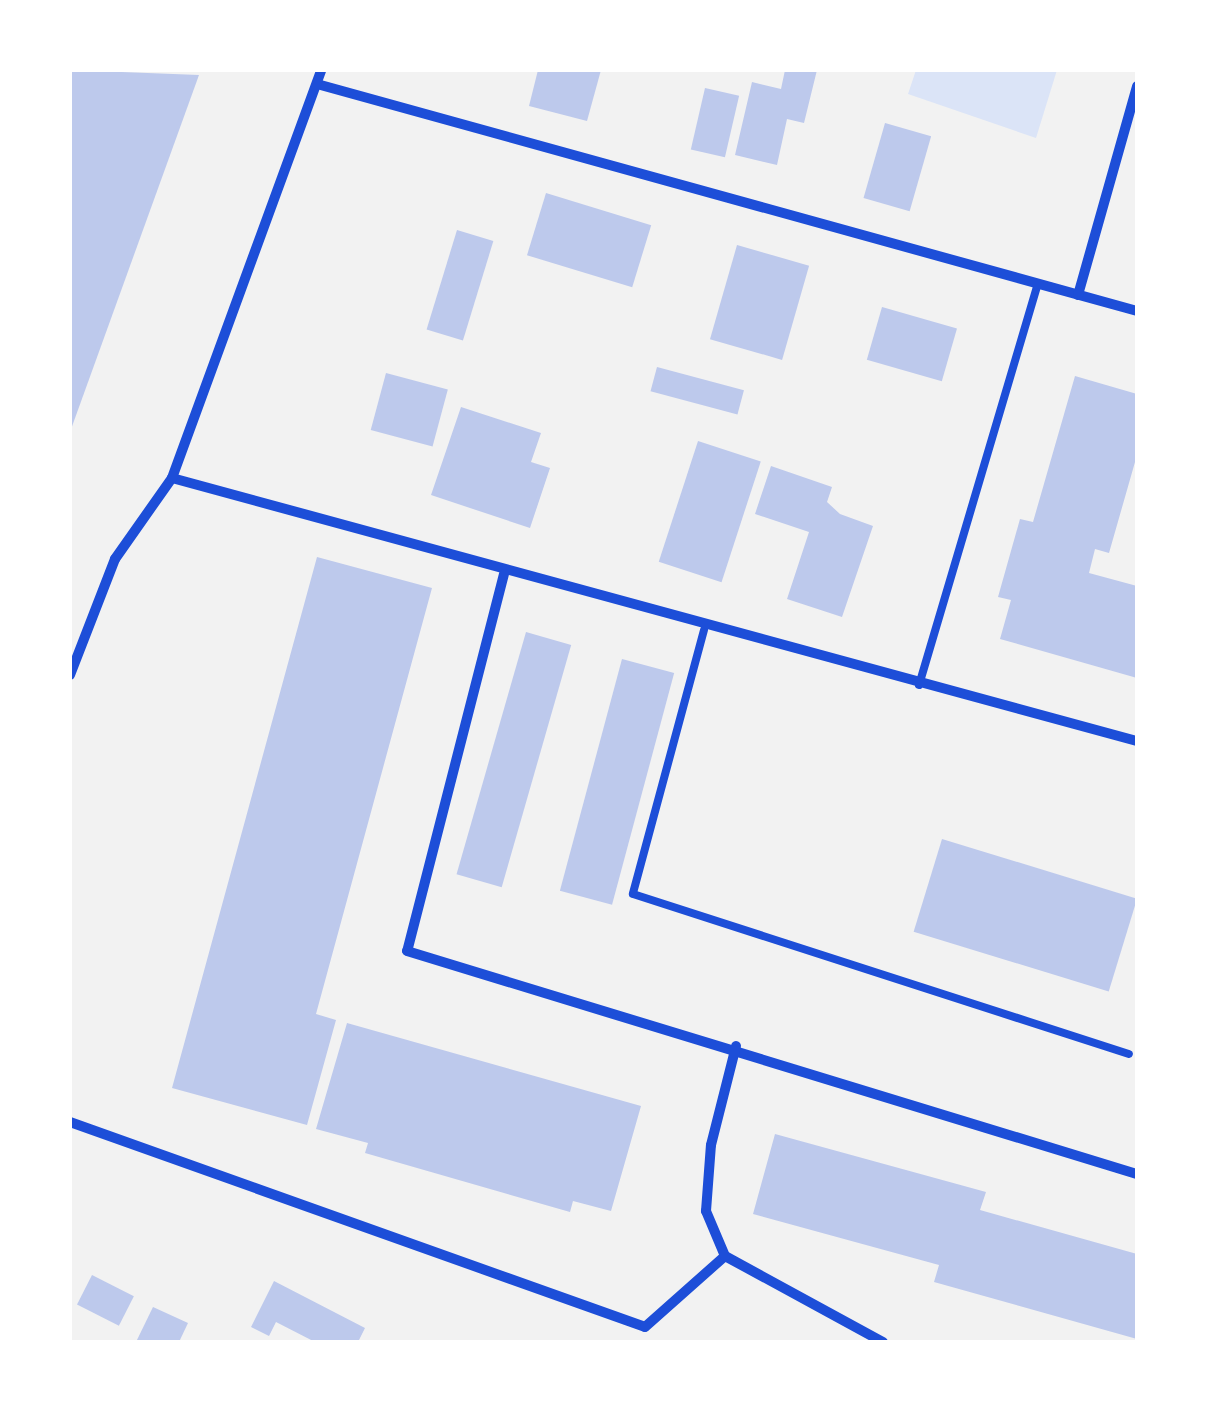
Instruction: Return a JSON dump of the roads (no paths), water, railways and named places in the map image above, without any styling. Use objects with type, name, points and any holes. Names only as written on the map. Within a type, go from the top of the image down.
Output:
[{"type":"street","points":[[70,675],[115,559],[172,478],[321,70]]},
{"type":"street","points":[[318,84],[1137,311]]},
{"type":"street","points":[[1078,295],[1137,86]]},
{"type":"street","points":[[172,478],[704,630],[1137,741]]},
{"type":"street","points":[[504,574],[407,952],[736,1046],[1137,1174]]},
{"type":"street","points":[[736,1046],[710,1145],[706,1211],[725,1256],[883,1342]]},
{"type":"street","points":[[70,1122],[645,1327],[725,1256]]},
{"type":"lane","points":[[919,685],[1038,284]]},
{"type":"lane","points":[[704,630],[633,894],[1129,1054]]}]
